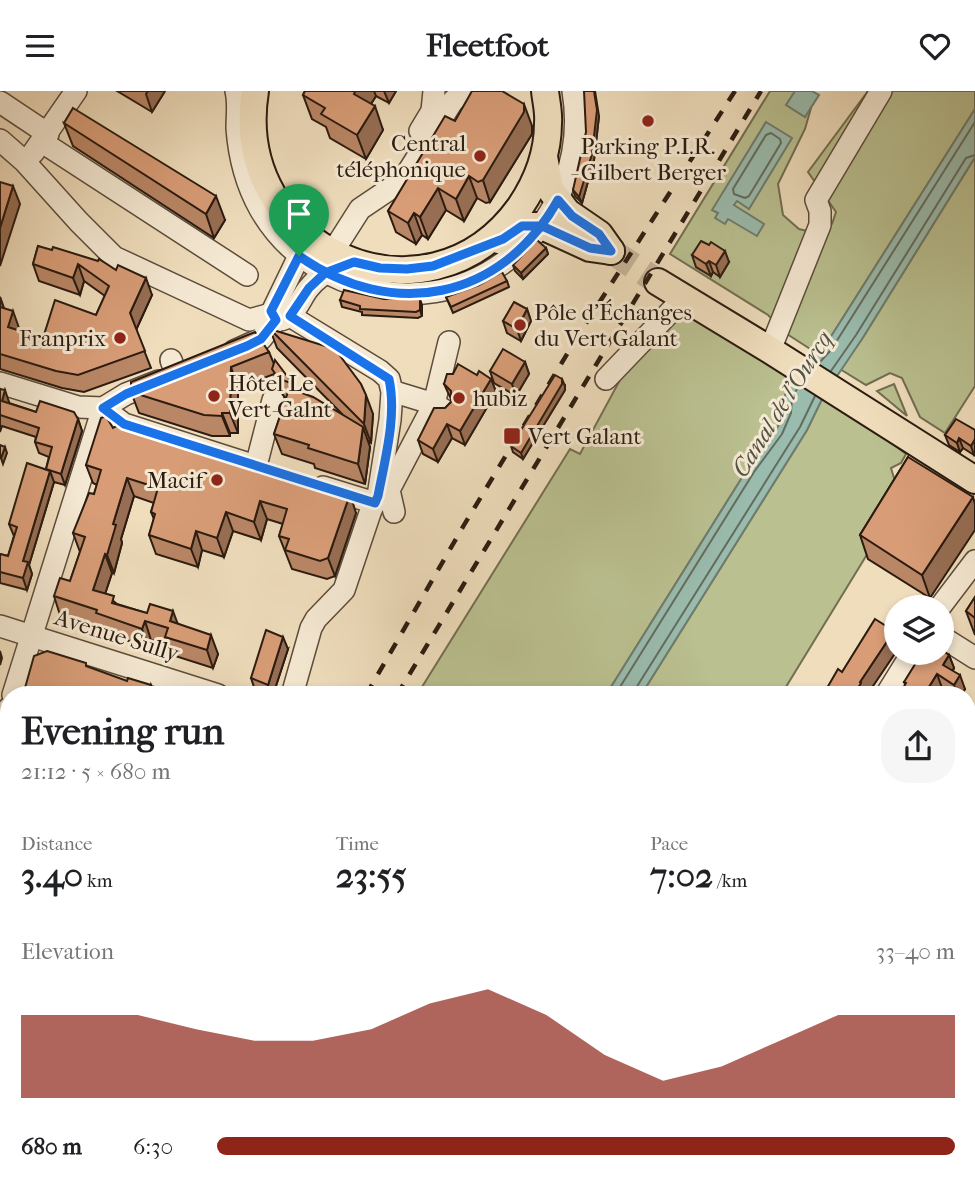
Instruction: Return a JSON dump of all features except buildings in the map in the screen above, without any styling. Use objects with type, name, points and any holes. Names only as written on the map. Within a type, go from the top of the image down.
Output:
[{"type":"main road","points":[[482,246],[510,221],[531,191],[544,157],[549,122],[545,91]]},
{"type":"main road","points":[[242,92],[252,117],[253,141],[267,187],[279,207],[326,258],[380,268],[433,266],[503,239],[522,226],[542,226],[590,248],[611,251],[599,234],[572,216],[550,189],[544,157]]},
{"type":"main road","points":[[658,282],[770,349],[975,480]]},
{"type":"street","points":[[24,161],[45,138],[76,91]]},
{"type":"street","points":[[220,356],[261,339],[279,317],[326,258],[343,211],[352,201],[395,171],[432,111],[433,91]]},
{"type":"street","points":[[279,317],[309,288],[353,216],[403,180],[452,102],[458,96],[471,91]]},
{"type":"street","points":[[242,92],[240,156],[260,209],[276,233],[326,258],[357,286],[387,293],[420,293],[452,288],[489,272],[510,258],[542,226],[558,200],[571,167],[577,114],[573,91]]},
{"type":"street","points":[[770,349],[820,225],[820,211],[816,201],[881,91]]},
{"type":"street","points":[[0,102],[45,138],[247,275]]},
{"type":"street","points":[[1,144],[24,161],[114,257],[174,296],[249,320],[279,317],[389,379],[392,392],[390,420],[378,496],[382,494]]},
{"type":"street","points":[[606,379],[674,308],[682,296]]},
{"type":"street","points":[[295,686],[311,628],[316,619],[344,590],[382,494],[439,407],[449,342]]},
{"type":"street","points":[[0,383],[78,407],[103,408],[173,367],[198,365]]},
{"type":"street","points":[[398,393],[439,407]]},
{"type":"street","points":[[256,466],[273,400]]},
{"type":"street","points":[[103,408],[124,424],[280,474]]},
{"type":"street","points":[[16,686],[103,408]]},
{"type":"street","points":[[304,481],[382,494],[394,512]]},
{"type":"street","points":[[950,595],[973,567]]},
{"type":"street","name":"Avenue Sully","points":[[0,626],[190,686]]},
{"type":"street","points":[[954,645],[975,658]]},
{"type":"street","points":[[892,686],[905,665]]},
{"type":"green space","points":[[770,91],[804,91],[811,108],[805,129],[778,184],[783,215],[799,229],[820,234],[832,224],[836,212],[808,172],[868,91],[975,91],[975,109],[818,354],[787,334],[768,315],[670,254]]},
{"type":"green space","points":[[975,157],[975,386],[945,433],[920,417],[902,378],[890,373],[866,385],[840,369],[862,339]]},
{"type":"green space","points":[[684,312],[795,379],[785,395],[784,411],[776,431],[748,468],[612,686],[423,686],[570,449],[580,454],[628,365]]},
{"type":"green space","points":[[894,384],[907,416],[877,391]]},
{"type":"green space","points":[[823,397],[863,421],[906,454],[901,463],[891,468],[894,478],[912,481],[787,686],[647,686],[807,430]]},
{"type":"water","points":[[795,91],[812,91],[819,95],[805,117],[786,105]]},
{"type":"water","points":[[975,109],[975,157],[823,397],[807,430],[647,686],[612,686],[748,468],[776,431],[784,411],[785,395],[795,379],[825,346]]},
{"type":"water","points":[[766,122],[792,138],[749,209],[737,201],[734,205],[764,224],[757,236],[728,219],[725,224],[715,218],[718,213],[712,210]]},
{"type":"tunnel","points":[[611,251],[658,282]]},
{"type":"railway","points":[[371,686],[581,331],[735,91]]},
{"type":"railway","points":[[402,686],[761,91]]},
{"type":"place","name":"Parking P.I.R. - Gilbert Berger","points":[[648,121]]},
{"type":"place","name":"Central téléphonique","points":[[480,156]]},
{"type":"place","name":"Pôle d'Échanges du Vert Galant","points":[[520,325]]},
{"type":"place","name":"Franprix","points":[[120,338]]},
{"type":"place","name":"Hôtel Le Vert-Galnt","points":[[214,396]]},
{"type":"place","name":"hubiz","points":[[459,398]]},
{"type":"place","name":"Vert Galant","points":[[512,436]]},
{"type":"place","name":"Macif","points":[[217,480]]},
{"type":"route","points":[[299,256],[271,311],[276,320],[261,339],[126,394],[103,408],[124,424],[375,503],[390,420],[392,392],[389,379],[290,316],[309,288],[325,273],[354,262],[380,268],[433,266],[503,239],[522,226],[542,226],[590,248],[611,251],[599,234],[572,216],[558,200],[542,226],[525,246],[489,272],[452,288],[433,292],[387,293],[357,286],[325,273],[299,256]]},
{"type":"water label","name":"Canal de l'Ourcq","points":[[782,404]]}]
